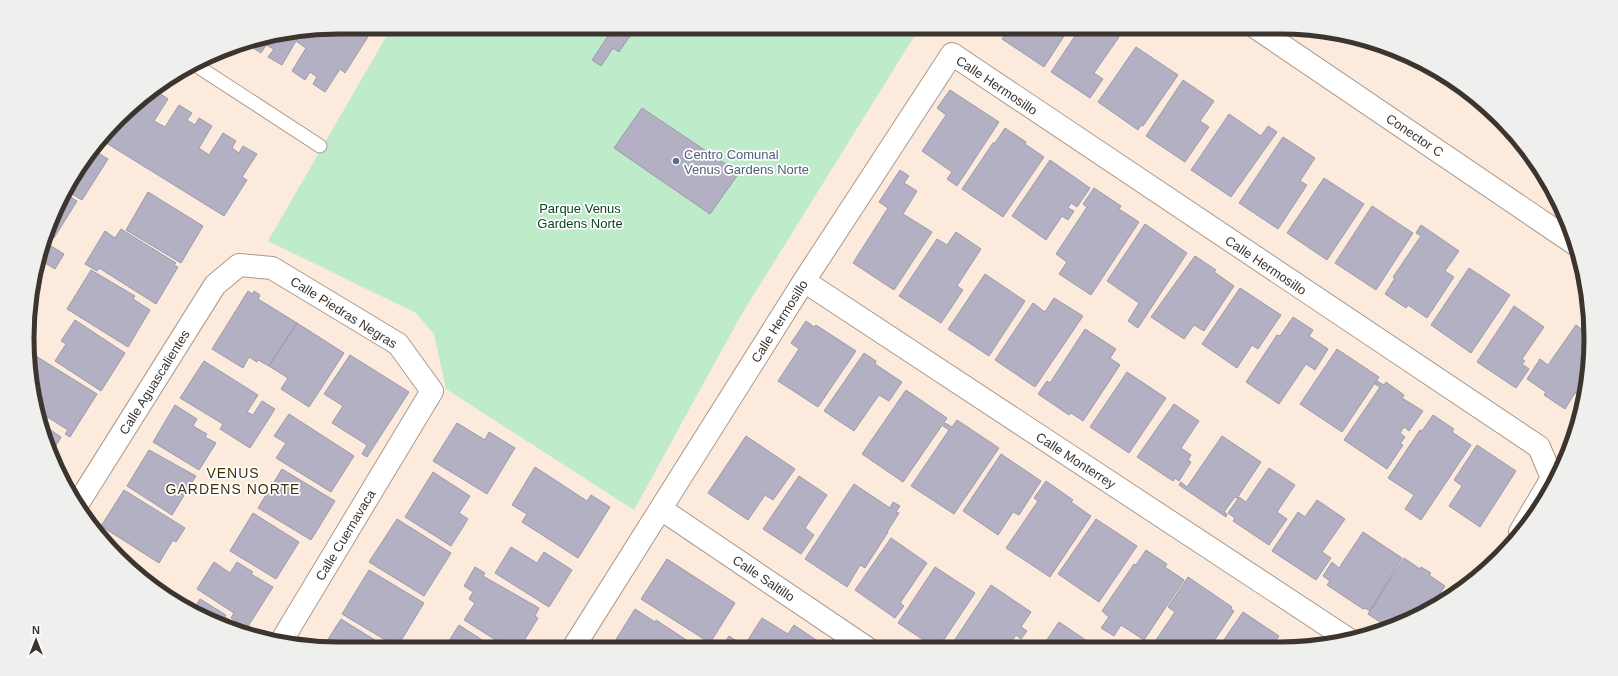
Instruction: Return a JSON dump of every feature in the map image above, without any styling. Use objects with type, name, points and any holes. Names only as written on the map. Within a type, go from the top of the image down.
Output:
[{"type":"street","name":"Conector C","points":[[1265,34],[1568,239]]},
{"type":"street","name":"Calle Hermosillo","points":[[577,642],[804,281],[952,54],[1539,447],[1551,476]]},
{"type":"street","name":"Calle Piedras Negras","points":[[239,265],[272,268],[398,344],[432,391],[409,429]]},
{"type":"street","name":"Calle Aguascalientes","points":[[81,499],[215,285],[239,265]]},
{"type":"street","name":"Calle Monterrey","points":[[804,281],[1342,635]]},
{"type":"street","name":"Calle Cuernavaca","points":[[284,637],[409,429]]},
{"type":"street","name":"Calle Saltillo","points":[[661,509],[859,642]]},
{"type":"lane","points":[[199,68],[320,146]]},
{"type":"green space","name":"Parque Venus Gardens Norte","points":[[388,34],[916,34],[740,317],[634,510],[446,389],[434,334],[416,313],[268,241]]},
{"type":"building","points":[[609,34],[631,34],[619,52],[613,48],[601,66],[592,60]]},
{"type":"building","points":[[1005,34],[1065,34],[1044,67],[1002,39]]},
{"type":"building","points":[[1076,34],[1114,34],[1119,37],[1094,73],[1103,79],[1090,98],[1051,72]]},
{"type":"building","points":[[318,35],[369,35],[345,73],[340,69],[325,92],[313,84],[317,77],[310,72],[305,80],[292,71],[306,48],[296,41],[282,65],[268,57],[274,49],[266,45],[261,53],[251,47],[279,40]]},
{"type":"building","points":[[1136,47],[1178,75],[1143,126],[1141,125],[1138,130],[1098,102]]},
{"type":"building","points":[[1183,80],[1214,101],[1200,121],[1209,127],[1185,162],[1146,136]]},
{"type":"building","points":[[950,90],[999,122],[957,186],[947,179],[952,172],[922,151],[946,115],[937,108]]},
{"type":"building","points":[[159,93],[168,99],[154,121],[165,127],[179,105],[192,113],[187,120],[195,125],[199,118],[212,126],[199,148],[209,155],[223,133],[236,141],[232,148],[239,153],[243,146],[257,154],[242,177],[247,180],[224,216],[105,142],[123,123]]},
{"type":"building","name":"Centro Comunal Venus Gardens Norte","points":[[642,108],[739,173],[710,214],[614,148]]},
{"type":"building","points":[[1229,114],[1261,136],[1268,126],[1277,132],[1231,197],[1191,170]]},
{"type":"building","points":[[1005,128],[1026,142],[1025,144],[1044,157],[1003,217],[962,189]]},
{"type":"building","points":[[1283,137],[1315,158],[1300,181],[1307,185],[1278,229],[1239,203]]},
{"type":"building","points":[[97,152],[108,159],[82,200],[71,193],[85,169]]},
{"type":"building","points":[[1050,160],[1090,188],[1077,207],[1071,203],[1068,208],[1074,211],[1068,220],[1062,216],[1046,240],[1012,216]]},
{"type":"building","points":[[900,170],[909,176],[904,183],[917,191],[903,214],[932,232],[894,290],[853,263],[888,208],[879,202]]},
{"type":"building","points":[[1324,178],[1364,204],[1327,260],[1287,233]]},
{"type":"building","points":[[1094,188],[1121,206],[1119,209],[1139,222],[1091,295],[1059,274],[1067,262],[1056,254],[1087,207],[1083,204]]},
{"type":"building","points":[[148,192],[203,226],[181,263],[126,230]]},
{"type":"building","points":[[69,196],[77,201],[54,238],[51,236]]},
{"type":"building","points":[[1372,206],[1413,233],[1376,290],[1335,263]]},
{"type":"building","points":[[1145,224],[1187,253],[1138,328],[1128,321],[1139,303],[1107,281]]},
{"type":"building","points":[[1421,225],[1459,251],[1445,271],[1454,277],[1427,318],[1408,305],[1406,308],[1385,294],[1395,278],[1393,277],[1421,236],[1416,233]]},
{"type":"building","points":[[121,229],[176,263],[174,265],[178,267],[156,304],[99,268],[97,271],[85,264],[105,231],[115,238]]},
{"type":"building","points":[[956,232],[981,249],[957,286],[963,290],[941,323],[899,296],[937,239],[947,245]]},
{"type":"building","points":[[49,244],[64,254],[55,269],[43,262]]},
{"type":"building","points":[[1195,256],[1216,270],[1214,272],[1234,286],[1204,331],[1194,325],[1184,339],[1151,317]]},
{"type":"building","points":[[1469,268],[1510,295],[1471,353],[1431,325]]},
{"type":"building","points":[[91,270],[135,296],[133,299],[150,310],[128,347],[67,309]]},
{"type":"building","points":[[985,274],[1025,301],[989,356],[948,329]]},
{"type":"building","points":[[1240,288],[1281,315],[1258,349],[1252,345],[1237,368],[1202,344]]},
{"type":"building","points":[[248,291],[252,294],[254,291],[260,295],[258,299],[297,323],[269,366],[258,360],[257,362],[249,357],[243,368],[212,349]]},
{"type":"building","points":[[1054,298],[1083,316],[1035,387],[995,360],[1033,303],[1045,312]]},
{"type":"building","points":[[1514,306],[1544,327],[1522,359],[1525,361],[1522,364],[1529,369],[1516,388],[1477,362]]},
{"type":"building","points":[[1293,317],[1313,330],[1309,336],[1328,349],[1315,370],[1306,364],[1279,404],[1246,382],[1277,335],[1280,336]]},
{"type":"building","points":[[75,320],[125,353],[101,391],[55,361],[66,344],[61,341]]},
{"type":"building","points":[[806,321],[814,327],[816,325],[856,351],[818,407],[778,381],[799,349],[791,343]]},
{"type":"building","points":[[297,323],[344,353],[309,407],[281,389],[288,378],[269,366]]},
{"type":"building","points":[[1576,325],[1584,330],[1583,358],[1579,391],[1577,394],[1575,393],[1565,409],[1544,395],[1546,392],[1527,379],[1540,359],[1548,365]]},
{"type":"building","points":[[1085,329],[1116,349],[1110,358],[1120,365],[1083,421],[1071,413],[1069,415],[1038,394],[1047,381],[1050,383]]},
{"type":"building","points":[[1337,349],[1379,377],[1342,432],[1300,404]]},
{"type":"building","points":[[864,353],[876,361],[875,364],[902,382],[889,401],[879,395],[854,431],[824,411]]},
{"type":"building","points":[[35,355],[97,394],[70,437],[65,434],[68,430],[43,414]]},
{"type":"building","points":[[350,355],[409,392],[367,457],[362,454],[367,445],[332,423],[343,406],[324,394]]},
{"type":"building","points":[[204,361],[258,395],[247,412],[253,415],[262,401],[275,409],[250,448],[220,429],[223,424],[180,398]]},
{"type":"building","points":[[1127,372],[1166,398],[1129,453],[1090,427]]},
{"type":"building","points":[[1377,381],[1384,385],[1386,382],[1404,395],[1402,398],[1423,411],[1409,431],[1404,427],[1400,433],[1405,437],[1400,444],[1403,445],[1387,469],[1344,440],[1380,387],[1375,384]]},
{"type":"building","points":[[906,390],[947,418],[903,482],[862,454]]},
{"type":"building","points":[[1174,404],[1199,421],[1181,448],[1191,455],[1188,460],[1191,462],[1179,481],[1175,478],[1173,481],[1137,457]]},
{"type":"building","points":[[175,405],[197,419],[193,426],[207,434],[205,437],[216,443],[199,470],[153,442]]},
{"type":"building","points":[[289,414],[354,456],[331,492],[276,458],[286,443],[274,436]]},
{"type":"building","points":[[1433,415],[1454,429],[1452,432],[1471,445],[1421,520],[1405,509],[1414,495],[1388,478],[1420,430],[1422,431]]},
{"type":"building","points":[[957,420],[999,448],[954,514],[911,486],[949,430],[943,426],[945,423],[952,427]]},
{"type":"building","points":[[457,423],[485,440],[489,432],[515,448],[487,494],[433,461]]},
{"type":"building","points":[[47,428],[61,437],[55,448]]},
{"type":"building","points":[[746,436],[795,469],[773,500],[765,495],[748,520],[708,493]]},
{"type":"building","points":[[1222,436],[1261,462],[1237,498],[1235,497],[1224,512],[1227,514],[1226,517],[1179,485],[1181,482],[1187,487]]},
{"type":"building","points":[[1477,445],[1516,471],[1480,527],[1449,506],[1462,486],[1454,480]]},
{"type":"building","points":[[149,450],[196,476],[172,515],[127,486]]},
{"type":"building","points":[[1001,454],[1041,481],[1019,515],[1013,512],[998,535],[963,511]]},
{"type":"building","points":[[535,467],[587,501],[591,495],[610,507],[578,558],[522,522],[527,514],[512,505]]},
{"type":"building","points":[[1269,468],[1295,485],[1277,512],[1287,519],[1269,545],[1233,521],[1235,518],[1228,513],[1239,497],[1246,502]]},
{"type":"building","points":[[282,469],[335,501],[311,540],[258,508]]},
{"type":"building","points":[[433,472],[470,496],[459,513],[468,519],[451,546],[405,517]]},
{"type":"building","points":[[799,476],[827,495],[805,528],[814,535],[801,554],[763,529]]},
{"type":"building","points":[[1046,481],[1073,500],[1071,502],[1091,516],[1050,577],[1006,548],[1038,501],[1034,498]]},
{"type":"building","points":[[854,484],[890,508],[893,502],[900,506],[896,512],[899,513],[865,568],[860,565],[847,587],[805,559]]},
{"type":"building","points":[[124,490],[185,528],[176,542],[173,540],[159,563],[101,526]]},
{"type":"building","points":[[1317,500],[1345,519],[1322,552],[1331,558],[1316,580],[1272,551],[1298,512],[1305,517]]},
{"type":"building","points":[[253,513],[299,542],[276,579],[230,551]]},
{"type":"building","points":[[397,519],[451,553],[424,596],[369,562]]},
{"type":"building","points":[[1096,519],[1137,546],[1099,602],[1058,574]]},
{"type":"building","points":[[1363,532],[1402,558],[1370,611],[1365,608],[1363,609],[1327,585],[1330,581],[1323,576],[1332,562],[1339,568]]},
{"type":"building","points":[[891,538],[927,563],[900,603],[904,606],[895,618],[855,590]]},
{"type":"building","points":[[511,547],[537,563],[544,552],[572,570],[549,607],[495,573]]},
{"type":"building","points":[[1146,550],[1167,564],[1165,567],[1184,580],[1144,640],[1121,625],[1114,636],[1101,628],[1109,617],[1102,611],[1134,564],[1136,565]]},
{"type":"building","points":[[1404,558],[1420,569],[1421,567],[1431,573],[1429,575],[1445,586],[1437,598],[1414,611],[1383,624],[1368,614]]},
{"type":"building","points":[[667,559],[735,603],[711,642],[708,642],[641,599]]},
{"type":"building","points":[[214,562],[230,573],[237,562],[253,572],[251,574],[273,587],[247,628],[231,618],[234,613],[197,589]]},
{"type":"building","points":[[475,567],[485,573],[483,576],[539,608],[535,616],[538,618],[523,642],[499,642],[464,620],[475,603],[469,599],[473,592],[464,586]]},
{"type":"building","points":[[935,567],[975,593],[942,642],[926,642],[898,623]]},
{"type":"building","points":[[369,570],[424,603],[400,642],[389,642],[342,614]]},
{"type":"building","points":[[1188,577],[1232,607],[1231,609],[1234,611],[1213,642],[1155,642],[1175,612],[1168,607]]},
{"type":"building","points":[[991,585],[1031,612],[1021,627],[1027,631],[1021,639],[1016,635],[1011,642],[953,642]]},
{"type":"building","points":[[200,599],[226,615],[225,617],[240,626],[222,619],[196,606]]},
{"type":"building","points":[[635,609],[655,622],[656,620],[689,642],[614,642]]},
{"type":"building","points":[[1243,612],[1279,636],[1275,642],[1222,642]]},
{"type":"building","points":[[762,618],[788,634],[794,625],[819,642],[747,642]]},
{"type":"building","points":[[341,619],[378,642],[338,642],[327,641]]},
{"type":"building","points":[[1059,622],[1089,642],[1045,642]]},
{"type":"building","points":[[459,625],[485,642],[448,642]]},
{"type":"building","points":[[729,636],[738,642],[725,642]]},
{"type":"place","name":"Centro Comunal Venus Gardens Norte","points":[[676,161]]},
{"type":"district","name":"VENUS GARDENS NORTE","points":[[233,482]]}]
